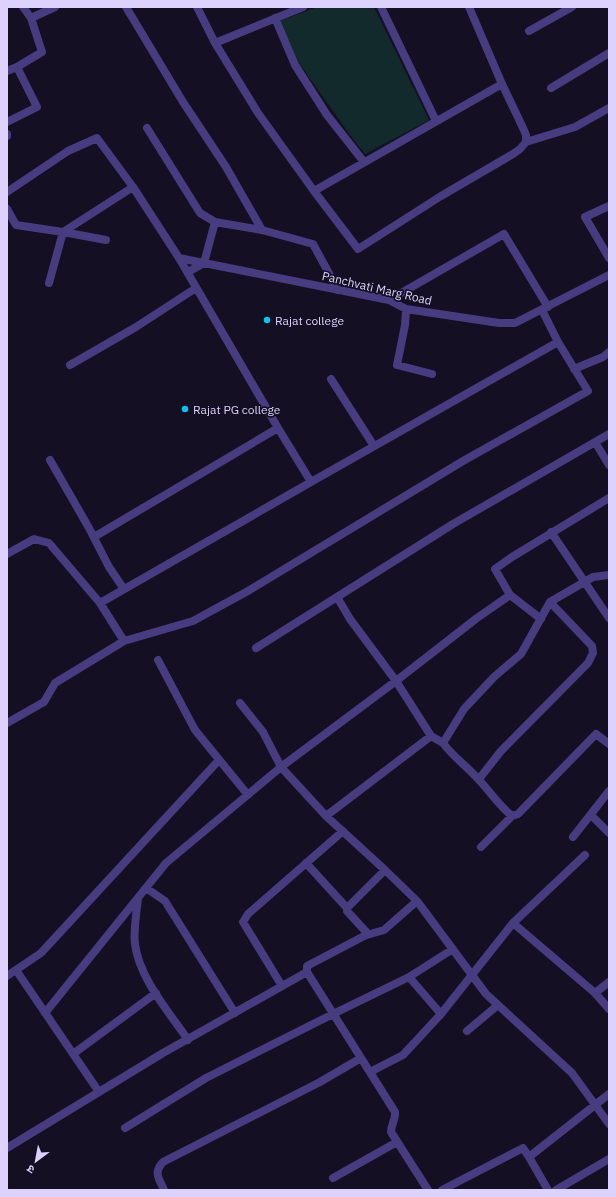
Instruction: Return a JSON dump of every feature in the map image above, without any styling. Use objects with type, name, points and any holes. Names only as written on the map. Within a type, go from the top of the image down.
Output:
[{"type":"street","points":[[7,71],[42,52],[31,18],[23,7]]},
{"type":"street","points":[[31,18],[55,7]]},
{"type":"street","points":[[126,7],[183,102],[226,167],[262,230]]},
{"type":"street","points":[[197,7],[215,43],[258,113],[358,249],[442,196],[513,154],[526,142],[575,128],[609,108]]},
{"type":"street","points":[[215,43],[302,7]]},
{"type":"street","points":[[380,7],[436,121]]},
{"type":"street","points":[[469,7],[502,84],[526,134],[526,142]]},
{"type":"street","points":[[529,31],[572,7]]},
{"type":"street","points":[[275,18],[295,65],[327,115],[364,162]]},
{"type":"street","points":[[551,88],[609,53]]},
{"type":"street","points":[[7,122],[37,107],[17,66]]},
{"type":"street","points":[[314,191],[502,84]]},
{"type":"street","points":[[147,128],[200,213],[215,222],[262,230],[313,244],[338,290]]},
{"type":"street","points":[[7,192],[68,151],[97,138],[133,187],[188,272],[311,482]]},
{"type":"street","points":[[49,283],[63,232],[133,187]]},
{"type":"street","points":[[609,206],[585,217],[609,258]]},
{"type":"street","points":[[7,209],[16,225],[106,240]]},
{"type":"street","points":[[188,272],[204,263],[215,222]]},
{"type":"street","points":[[7,723],[44,702],[55,683],[124,641],[193,621],[248,592],[463,461],[588,392],[558,342],[545,308],[504,234],[389,300]]},
{"type":"street","name":"Panchvati Marg Road","points":[[179,258],[389,300],[406,308],[499,323],[515,323],[609,275]]},
{"type":"street","points":[[70,365],[136,327],[196,288]]},
{"type":"street","points":[[406,308],[405,325],[397,365],[432,374]]},
{"type":"street","points":[[100,603],[558,342]]},
{"type":"street","points":[[574,369],[603,358],[609,352]]},
{"type":"street","points":[[331,379],[374,446]]},
{"type":"street","points":[[94,537],[278,428]]},
{"type":"street","points":[[256,648],[453,524],[609,434]]},
{"type":"street","points":[[595,442],[609,465]]},
{"type":"street","points":[[50,460],[94,537],[109,567],[124,590]]},
{"type":"street","points":[[541,618],[510,595],[495,569],[551,532],[609,498]]},
{"type":"street","points":[[551,532],[609,618]]},
{"type":"street","points":[[7,554],[34,539],[49,542],[100,603],[124,641]]},
{"type":"street","points":[[444,743],[464,709],[494,677],[521,654],[550,602],[593,577],[609,575]]},
{"type":"street","points":[[45,1014],[166,863],[281,767],[477,618],[510,595]]},
{"type":"street","points":[[337,597],[350,619],[396,681],[431,736],[444,743],[450,752],[479,779],[503,809],[512,816]]},
{"type":"street","points":[[479,779],[501,751],[588,663],[593,653],[592,646],[550,602]]},
{"type":"street","points":[[158,660],[195,730],[248,795]]},
{"type":"street","points":[[240,703],[263,732],[281,767],[326,816],[417,901],[486,994],[572,1073],[609,1124]]},
{"type":"street","points":[[481,847],[512,816],[518,814],[596,734],[609,744]]},
{"type":"street","points":[[326,816],[431,736]]},
{"type":"street","points":[[7,976],[41,953],[219,760]]},
{"type":"street","points":[[573,837],[609,791]]},
{"type":"street","points":[[591,815],[609,833]]},
{"type":"street","points":[[282,986],[243,922],[248,914],[343,831]]},
{"type":"street","points":[[370,1072],[403,1055],[442,1014],[513,923],[585,855]]},
{"type":"street","points":[[306,863],[346,908],[348,913],[368,933],[367,935]]},
{"type":"street","points":[[346,908],[385,870]]},
{"type":"street","points":[[146,888],[165,901],[235,1013]]},
{"type":"street","points":[[138,898],[134,942],[140,965],[156,993],[188,1040]]},
{"type":"street","points":[[417,901],[384,930],[367,935],[307,966],[307,972],[395,1112],[396,1116],[391,1127],[391,1132],[428,1190]]},
{"type":"street","points":[[513,923],[595,993],[609,1009]]},
{"type":"street","points":[[125,1128],[206,1078],[409,977],[453,949]]},
{"type":"street","points":[[16,970],[99,1092]]},
{"type":"street","points":[[7,1148],[99,1092],[307,972]]},
{"type":"street","points":[[409,977],[442,1014]]},
{"type":"street","points":[[595,993],[609,982]]},
{"type":"street","points":[[73,1054],[156,993]]},
{"type":"street","points":[[467,1031],[498,1005]]},
{"type":"street","points":[[164,1190],[157,1172],[158,1168],[163,1162],[320,1082],[361,1058]]},
{"type":"street","points":[[528,1156],[609,1094]]},
{"type":"street","points":[[333,1178],[398,1142]]},
{"type":"street","points":[[442,1190],[523,1148],[548,1190]]},
{"type":"street","points":[[556,1190],[609,1159]]},
{"type":"green space","points":[[317,7],[374,7],[429,120],[365,154],[297,60],[280,21]]},
{"type":"place","name":"Rajat college","points":[[267,320]]},
{"type":"place","name":"Rajat PG college","points":[[185,409]]}]
